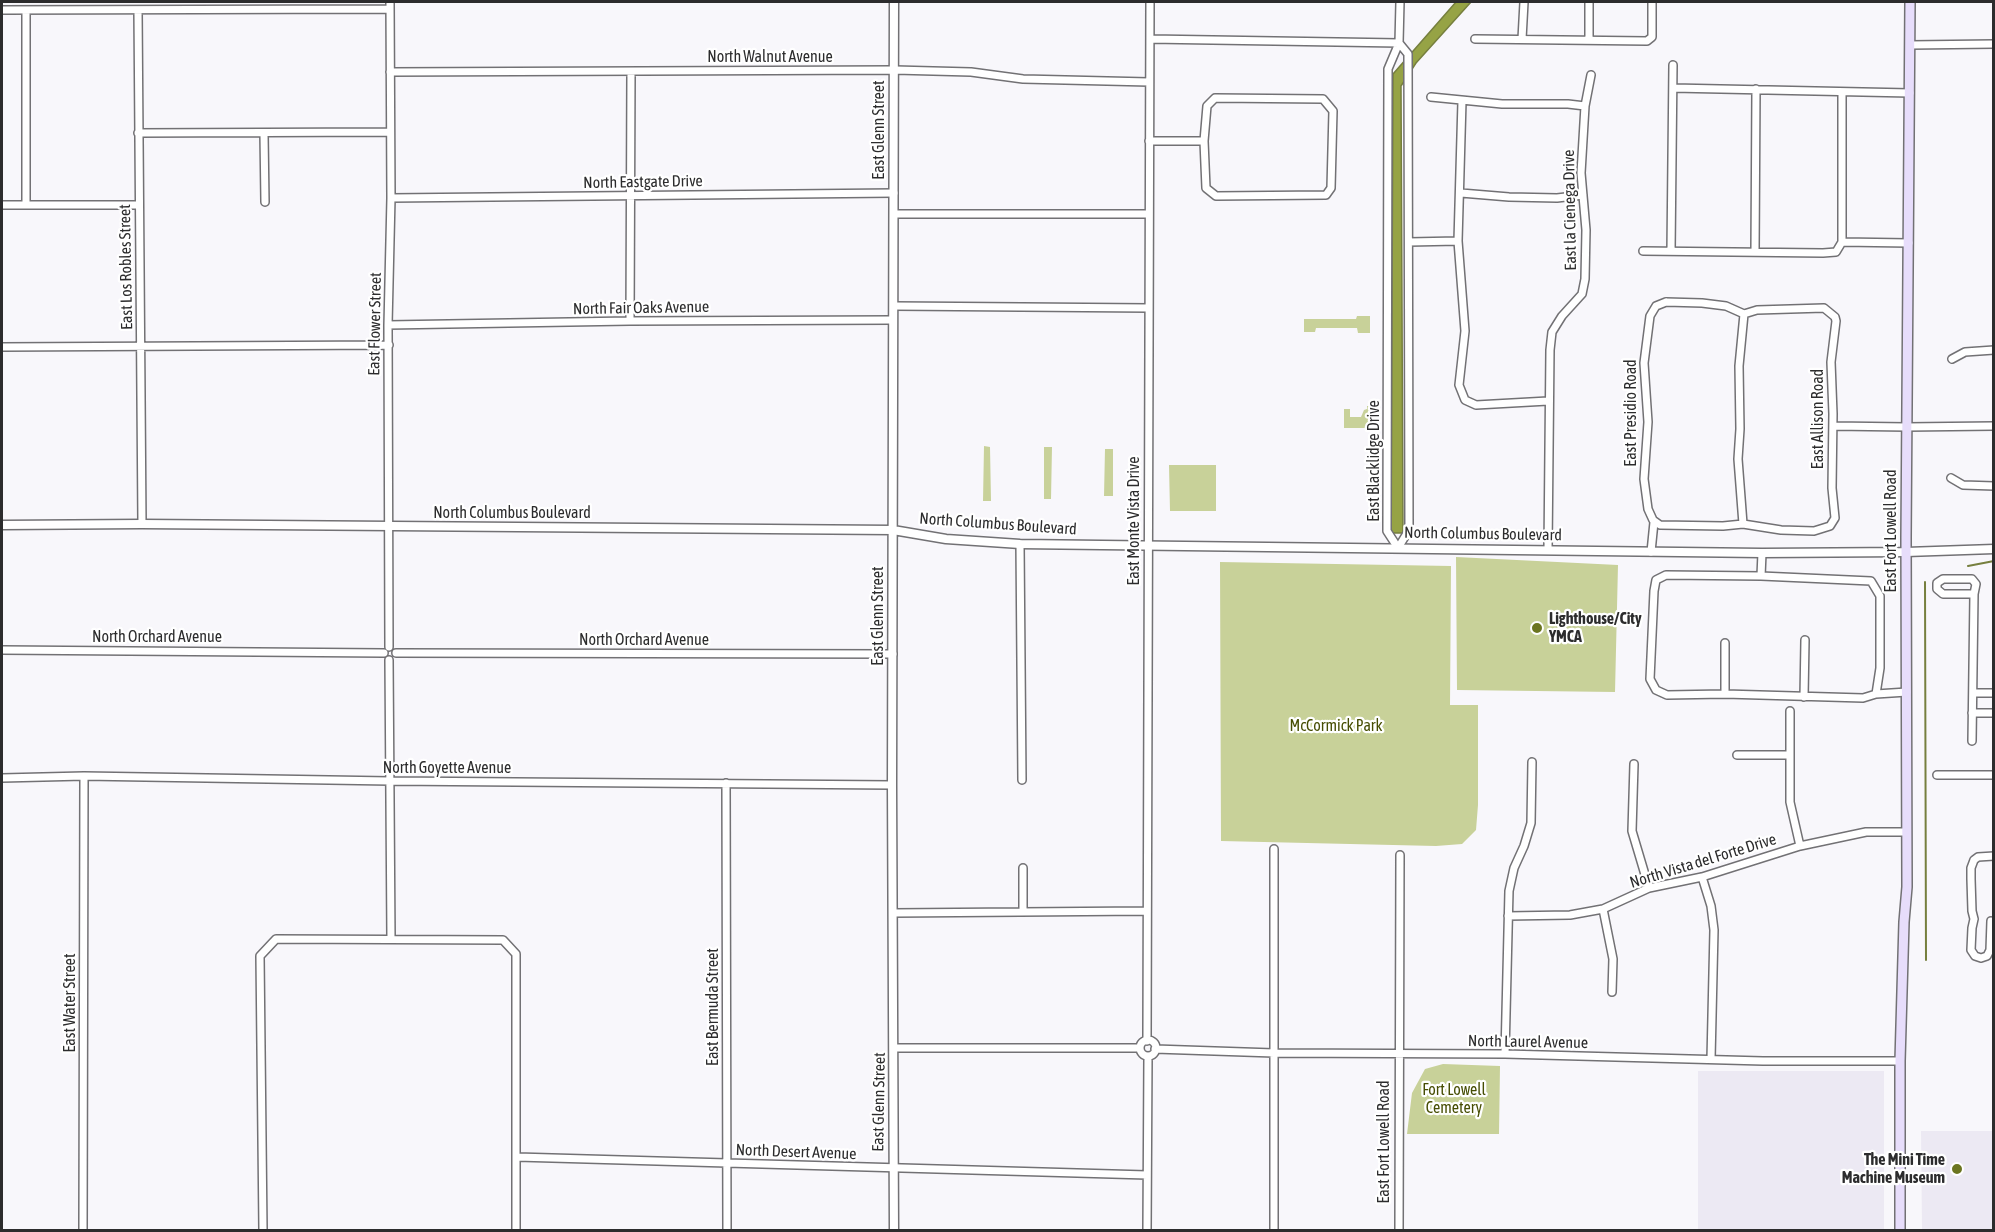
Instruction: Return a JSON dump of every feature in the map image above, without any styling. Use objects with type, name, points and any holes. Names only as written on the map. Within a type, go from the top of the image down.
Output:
[{"type":"main road","name":"East Fort Lowell Road","points":[[1900,1230],[1900,1061],[1907,832],[1906,552],[1910,2]]},
{"type":"street","name":"East Glenn Street","points":[[894,2],[892,785],[894,1230]]},
{"type":"street","name":"East Monte Vista Drive","points":[[1147,1041],[1150,2]]},
{"type":"street","name":"East Blacklidge Drive","points":[[1398,548],[1387,531],[1388,69],[1400,43],[1400,2]]},
{"type":"street","points":[[1522,39],[1524,2]]},
{"type":"street","points":[[1589,2],[1589,40]]},
{"type":"street","points":[[1474,39],[1647,41],[1652,37],[1652,2]]},
{"type":"street","points":[[2,10],[390,5]]},
{"type":"street","name":"East Flower Street","points":[[386,650],[391,198],[390,5]]},
{"type":"street","points":[[26,10],[26,205]]},
{"type":"street","name":"East Los Robles Street","points":[[138,10],[142,524]]},
{"type":"street","points":[[1150,39],[1400,43],[1408,54],[1409,530],[1398,548]]},
{"type":"street","points":[[1910,45],[1994,44]]},
{"type":"street","points":[[1671,251],[1673,65]]},
{"type":"street","name":"North Walnut Avenue","points":[[390,72],[894,70],[971,72],[1023,79],[1149,82]]},
{"type":"street","points":[[630,321],[631,72]]},
{"type":"street","name":"East la Cienega Drive","points":[[1548,550],[1549,365],[1552,332],[1562,316],[1582,294],[1585,279],[1586,230],[1581,173],[1585,106],[1591,75]]},
{"type":"street","points":[[1673,87],[1910,93]]},
{"type":"street","points":[[1755,252],[1756,89]]},
{"type":"street","points":[[1643,251],[1836,252],[1842,242],[1842,92]]},
{"type":"street","points":[[1431,97],[1502,105],[1585,106]]},
{"type":"street","points":[[1215,98],[1323,99],[1333,111],[1331,188],[1326,195],[1216,196],[1206,188],[1204,141],[1206,106],[1215,98]]},
{"type":"street","points":[[1462,101],[1458,241],[1465,331],[1459,385],[1465,400],[1476,405],[1548,400]]},
{"type":"street","points":[[138,133],[390,132]]},
{"type":"street","points":[[264,134],[265,202]]},
{"type":"street","points":[[1149,141],[1204,141]]},
{"type":"street","name":"North Eastgate Drive","points":[[391,198],[894,193]]},
{"type":"street","points":[[1461,193],[1557,198],[1583,195]]},
{"type":"street","points":[[2,205],[139,205]]},
{"type":"street","points":[[894,214],[1149,214]]},
{"type":"street","points":[[1410,242],[1458,241]]},
{"type":"street","points":[[1842,242],[1909,243]]},
{"type":"street","name":"East Presidio Road","points":[[1654,522],[1648,509],[1644,479],[1647,422],[1644,363],[1650,315],[1656,306],[1666,302],[1726,306],[1744,314]]},
{"type":"street","points":[[894,306],[1149,308]]},
{"type":"street","name":"East Allison Road","points":[[1743,524],[1781,530],[1814,531],[1822,530],[1835,518],[1831,466],[1833,426],[1831,362],[1836,321],[1835,317],[1824,308],[1756,310],[1744,314]]},
{"type":"street","points":[[1651,552],[1654,522],[1660,525],[1743,524],[1738,459],[1739,366],[1744,314]]},
{"type":"street","name":"North Fair Oaks Avenue","points":[[388,326],[630,321],[893,320]]},
{"type":"street","points":[[2,347],[389,345]]},
{"type":"street","points":[[1952,359],[1965,352],[1994,350]]},
{"type":"street","points":[[1833,426],[1994,426]]},
{"type":"street","points":[[1951,478],[1963,485],[1994,486]]},
{"type":"street","name":"North Columbus Boulevard","points":[[2,525],[893,530],[946,539],[1020,544],[1651,552],[1906,552],[1994,549]]},
{"type":"street","points":[[1020,544],[1022,780]]},
{"type":"street","points":[[1762,553],[1761,576],[1665,575],[1656,580],[1653,591],[1650,679],[1656,690],[1667,695],[1725,694],[1863,698],[1876,694],[1907,692]]},
{"type":"street","name":"East Fort Lowell Road","points":[[1761,576],[1871,580],[1880,596],[1880,668],[1876,694]]},
{"type":"street","points":[[1972,741],[1976,584],[1971,579],[1943,579],[1937,583],[1937,589],[1943,594],[1974,594]]},
{"type":"street","points":[[1804,697],[1805,640]]},
{"type":"street","points":[[1725,643],[1725,694]]},
{"type":"street","points":[[389,660],[396,653],[393,648],[386,650],[386,658],[389,660],[391,939]]},
{"type":"street","name":"North Orchard Avenue","points":[[2,650],[386,650]]},
{"type":"street","name":"North Orchard Avenue","points":[[396,653],[893,654]]},
{"type":"street","points":[[1974,693],[1994,693]]},
{"type":"street","points":[[1790,711],[1790,802],[1800,846]]},
{"type":"street","points":[[1972,713],[1994,713]]},
{"type":"street","points":[[1737,755],[1789,755]]},
{"type":"street","points":[[1505,1054],[1510,880],[1531,823],[1532,762]]},
{"type":"street","points":[[1634,764],[1632,831],[1649,888]]},
{"type":"street","points":[[1937,775],[1994,775]]},
{"type":"street","name":"North Goyette Avenue","points":[[2,778],[84,776],[892,785]]},
{"type":"street","name":"East Water Street","points":[[83,1230],[84,776]]},
{"type":"street","name":"East Bermuda Street","points":[[726,783],[727,1230]]},
{"type":"street","name":"North Vista del Forte Drive","points":[[1508,916],[1570,915],[1603,909],[1649,888],[1702,877],[1800,846],[1866,831],[1907,832]]},
{"type":"street","points":[[1274,849],[1274,1230]]},
{"type":"street","points":[[1399,1053],[1400,855]]},
{"type":"street","points":[[1974,919],[1992,921],[1990,950],[1987,956],[1981,958],[1975,956],[1971,950],[1971,928],[1974,919],[1971,911],[1971,868],[1973,858],[1994,856]]},
{"type":"street","points":[[1023,868],[1023,912]]},
{"type":"street","points":[[1702,877],[1711,906],[1714,930],[1711,1059]]},
{"type":"street","points":[[1603,909],[1613,959],[1612,992]]},
{"type":"street","points":[[894,913],[1147,911]]},
{"type":"street","points":[[262,1230],[260,956],[276,939],[502,940],[516,954],[516,1230]]},
{"type":"street","points":[[1147,1041],[1154,1044],[1154,1054],[1148,1056],[1142,1054],[1140,1048],[1147,1041]]},
{"type":"street","points":[[894,1048],[1140,1048]]},
{"type":"street","name":"North Laurel Avenue","points":[[1155,1049],[1274,1053],[1505,1054],[1774,1061],[1900,1061]]},
{"type":"street","name":"East Fort Lowell Road","points":[[1399,1053],[1399,1230]]},
{"type":"street","points":[[1147,1230],[1148,1056]]},
{"type":"street","name":"North Desert Avenue","points":[[517,1157],[1147,1175]]},
{"type":"shaded area","points":[[1456,2],[1471,2],[1416,63],[1401,86],[1403,533],[1391,533],[1393,74]]},
{"type":"shaded area","points":[[1698,1071],[1884,1071],[1884,1230],[1698,1230]]},
{"type":"shaded area","name":"The Mini Time Machine Museum","points":[[1921,1131],[1993,1131],[1993,1230],[1922,1230]]},
{"type":"green space","points":[[1357,316],[1370,316],[1370,333],[1358,333],[1357,328],[1316,328],[1315,332],[1304,332],[1304,319],[1356,319]]},
{"type":"green space","points":[[1367,406],[1371,406],[1372,428],[1344,428],[1344,409],[1350,409],[1350,417],[1361,417]]},
{"type":"green space","points":[[984,446],[990,447],[991,501],[983,501]]},
{"type":"green space","points":[[1044,447],[1052,447],[1051,499],[1044,499]]},
{"type":"green space","points":[[1105,449],[1113,449],[1113,496],[1104,496]]},
{"type":"green space","points":[[1169,465],[1216,465],[1216,511],[1170,511]]},
{"type":"green space","name":"Lighthouse/City YMCA","points":[[1456,557],[1618,565],[1615,692],[1457,690]]},
{"type":"green space","name":"McCormick Park","points":[[1220,562],[1451,566],[1450,705],[1478,705],[1476,830],[1462,844],[1436,846],[1221,841]]},
{"type":"green space","name":"Fort Lowell Cemetery","points":[[1443,1064],[1500,1066],[1499,1134],[1407,1134],[1412,1093],[1425,1069]]},
{"type":"waterway","points":[[1968,566],[1994,561]]},
{"type":"waterway","points":[[1925,582],[1926,960]]},
{"type":"place","name":"Lighthouse/City YMCA","points":[[1537,628]]},
{"type":"place","name":"The Mini Time Machine Museum","points":[[1957,1169]]}]
